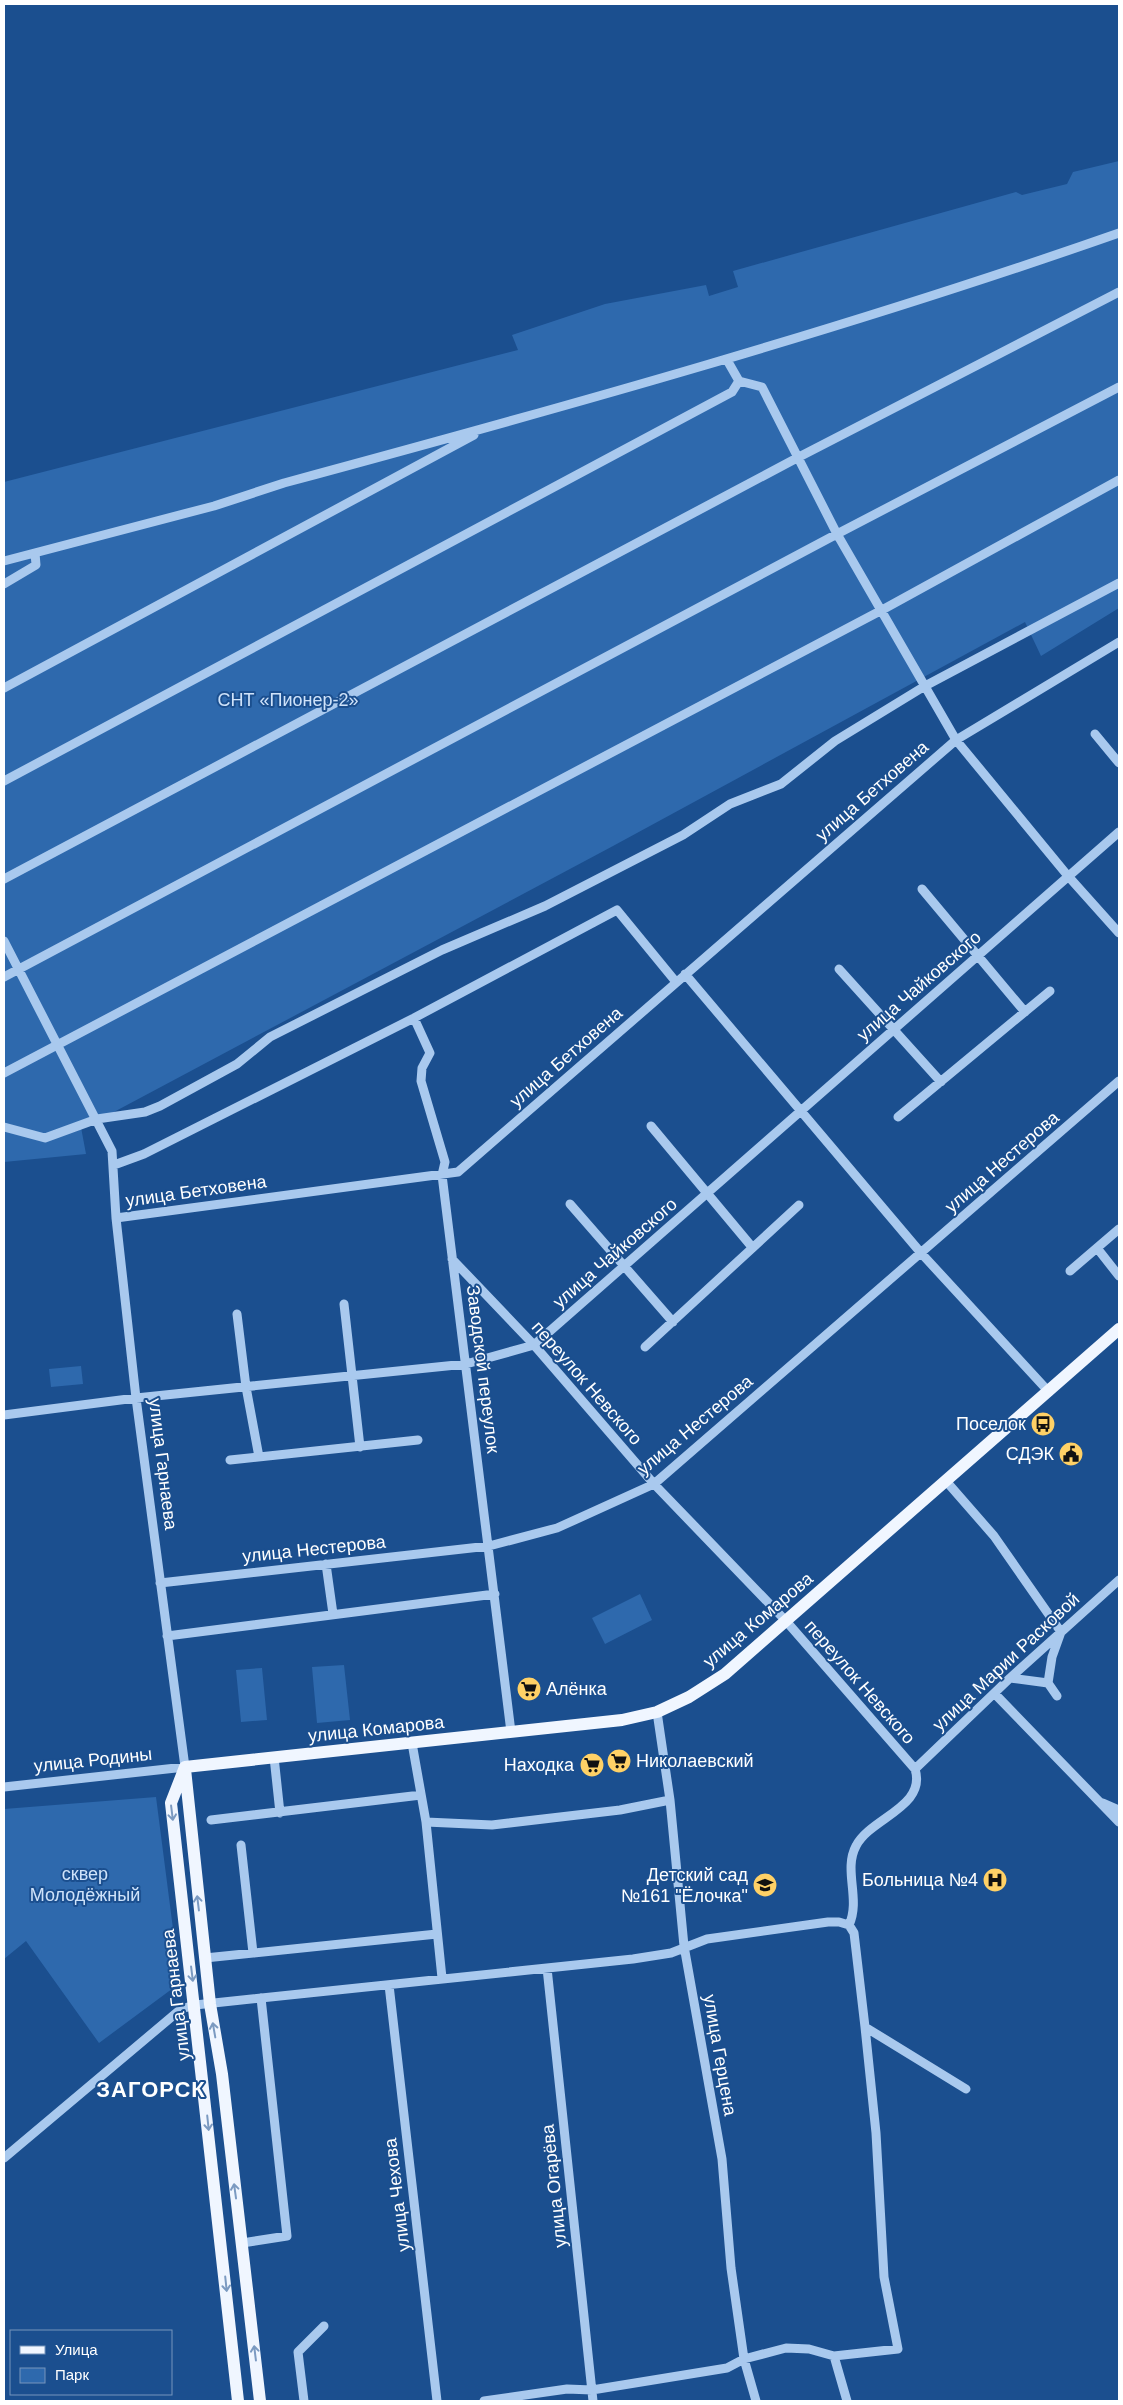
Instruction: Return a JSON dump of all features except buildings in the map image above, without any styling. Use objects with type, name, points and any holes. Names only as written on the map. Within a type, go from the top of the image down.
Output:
[{"type":"main road","name":"улица Комарова","points":[[185,1767],[622,1720],[657,1712],[689,1697],[724,1674],[786,1621],[1119,1329]]},
{"type":"main road","name":"улица Гарнаева","points":[[185,1767],[210,2004],[222,2074],[260,2401]]},
{"type":"main road","name":"улица Гарнаева","points":[[185,1767],[171,1803],[238,2401]]},
{"type":"street","points":[[4,561],[214,506],[284,483],[488,428],[727,360],[935,296],[1119,233]]},
{"type":"street","points":[[4,879],[797,458],[1119,292]]},
{"type":"street","points":[[727,360],[739,380],[762,387],[837,534],[956,740],[1068,876],[1119,933]]},
{"type":"street","points":[[4,781],[732,392],[739,380]]},
{"type":"street","points":[[4,977],[837,534],[1119,388]]},
{"type":"street","points":[[4,688],[488,428]]},
{"type":"street","points":[[4,1073],[882,610],[1119,480]]},
{"type":"street","points":[[4,584],[36,566],[35,553]]},
{"type":"street","points":[[4,1126],[45,1138],[97,1118],[145,1112],[160,1106],[237,1064],[270,1036],[442,950],[545,906],[683,835],[730,804],[781,784],[835,741],[925,686],[1119,583]]},
{"type":"street","name":"улица Бетховена","points":[[116,1218],[458,1172],[956,740],[1119,642]]},
{"type":"street","points":[[1095,734],[1119,763]]},
{"type":"street","name":"улица Чайковского","points":[[4,1415],[136,1398],[466,1364],[534,1345],[1119,832]]},
{"type":"street","points":[[922,889],[1025,1012]]},
{"type":"street","points":[[114,1165],[144,1154],[414,1018],[617,910],[676,982]]},
{"type":"street","name":"улица Гарнаева","points":[[4,941],[97,1118],[112,1151],[116,1218],[136,1398],[185,1767]]},
{"type":"street","points":[[839,969],[941,1082]]},
{"type":"street","points":[[685,974],[921,1253],[1049,1392]]},
{"type":"street","points":[[898,1117],[1050,991]]},
{"type":"street","name":"Заводской переулок","points":[[414,1018],[430,1054],[422,1068],[421,1080],[445,1162],[442,1175],[511,1732]]},
{"type":"street","name":"улица Нестерова","points":[[160,1583],[489,1546],[557,1528],[654,1484],[1119,1081]]},
{"type":"street","points":[[651,1126],[752,1247]]},
{"type":"street","points":[[570,1204],[673,1322]]},
{"type":"street","points":[[645,1346],[799,1205]]},
{"type":"street","points":[[1070,1271],[1119,1229]]},
{"type":"street","points":[[1096,1248],[1119,1276]]},
{"type":"street","name":"переулок Невского","points":[[452,1259],[534,1345],[654,1484],[786,1621],[915,1769],[918,1779],[916,1790],[909,1800],[862,1837],[856,1846],[852,1856],[854,1914],[849,1925]]},
{"type":"street","points":[[344,1304],[360,1447]]},
{"type":"street","points":[[238,1314],[246,1387],[259,1457]]},
{"type":"street","points":[[230,1460],[418,1440]]},
{"type":"street","points":[[946,1480],[994,1536],[1061,1632],[1052,1657],[1048,1684]]},
{"type":"street","points":[[326,1564],[332,1614]]},
{"type":"street","name":"улица Марии Расковой","points":[[915,1769],[1010,1678],[1119,1580]]},
{"type":"street","points":[[167,1636],[495,1594]]},
{"type":"street","points":[[1010,1678],[1048,1684],[1057,1696]]},
{"type":"street","points":[[995,1694],[1119,1822]]},
{"type":"street","name":"улица Герцена","points":[[657,1712],[670,1800],[684,1946],[722,2160],[731,2268],[744,2359],[756,2401]]},
{"type":"street","points":[[412,1742],[426,1822],[442,1978]]},
{"type":"street","points":[[274,1757],[280,1813]]},
{"type":"street","name":"улица Родины","points":[[4,1786],[185,1767]]},
{"type":"street","points":[[211,1820],[421,1795]]},
{"type":"street","points":[[426,1822],[492,1825],[620,1810],[670,1800]]},
{"type":"street","points":[[1098,1801],[1119,1810]]},
{"type":"street","points":[[241,1845],[252,1953]]},
{"type":"street","points":[[4,2158],[182,2009],[195,2005],[659,1956],[707,1939],[828,1922],[839,1922],[849,1925],[854,1933],[876,2133],[884,2277],[898,2349],[834,2356],[809,2349],[786,2348],[744,2359],[727,2368],[592,2390],[566,2389],[484,2401]]},
{"type":"street","points":[[205,1958],[437,1934]]},
{"type":"street","name":"улица Огарёва","points":[[547,1968],[593,2401]]},
{"type":"street","name":"улица Чехова","points":[[389,1985],[437,2401]]},
{"type":"street","points":[[242,2243],[287,2236],[261,1998]]},
{"type":"street","points":[[865,2026],[966,2090]]},
{"type":"street","points":[[304,2401],[298,2352],[324,2326]]},
{"type":"street","points":[[834,2356],[847,2401]]},
{"type":"green space","name":"СНТ «Пионер-2»","points":[[1119,161],[1119,608],[1041,656],[1025,622],[613,846],[112,1113],[80,1122],[86,1154],[4,1162],[4,482],[518,350],[512,335],[605,304],[706,285],[709,296],[738,287],[733,271],[1016,192],[1022,195],[1067,184],[1073,172]]},
{"type":"green space","points":[[81,1366],[83,1384],[51,1387],[49,1369]]},
{"type":"green space","points":[[640,1594],[652,1620],[605,1644],[592,1618]]},
{"type":"green space","points":[[344,1665],[350,1720],[317,1723],[312,1667]]},
{"type":"green space","points":[[262,1668],[267,1720],[241,1722],[236,1670]]},
{"type":"green space","name":"сквер Молодёжный","points":[[156,1797],[180,1983],[99,2043],[26,1941],[4,1959],[4,1809]]},
{"type":"place","name":"Поселок","points":[[1043,1424]]},
{"type":"place","name":"СДЭК","points":[[1071,1454]]},
{"type":"place","name":"Алёнка","points":[[529,1689]]},
{"type":"place","name":"Николаевский","points":[[619,1761]]},
{"type":"place","name":"Находка","points":[[592,1765]]},
{"type":"place","name":"Больница №4","points":[[995,1880]]},
{"type":"place","name":"Детский сад №161 \"Ёлочка\"","points":[[765,1885]]},
{"type":"district","name":"ЗАГОРСК","points":[[151,2089]]}]
